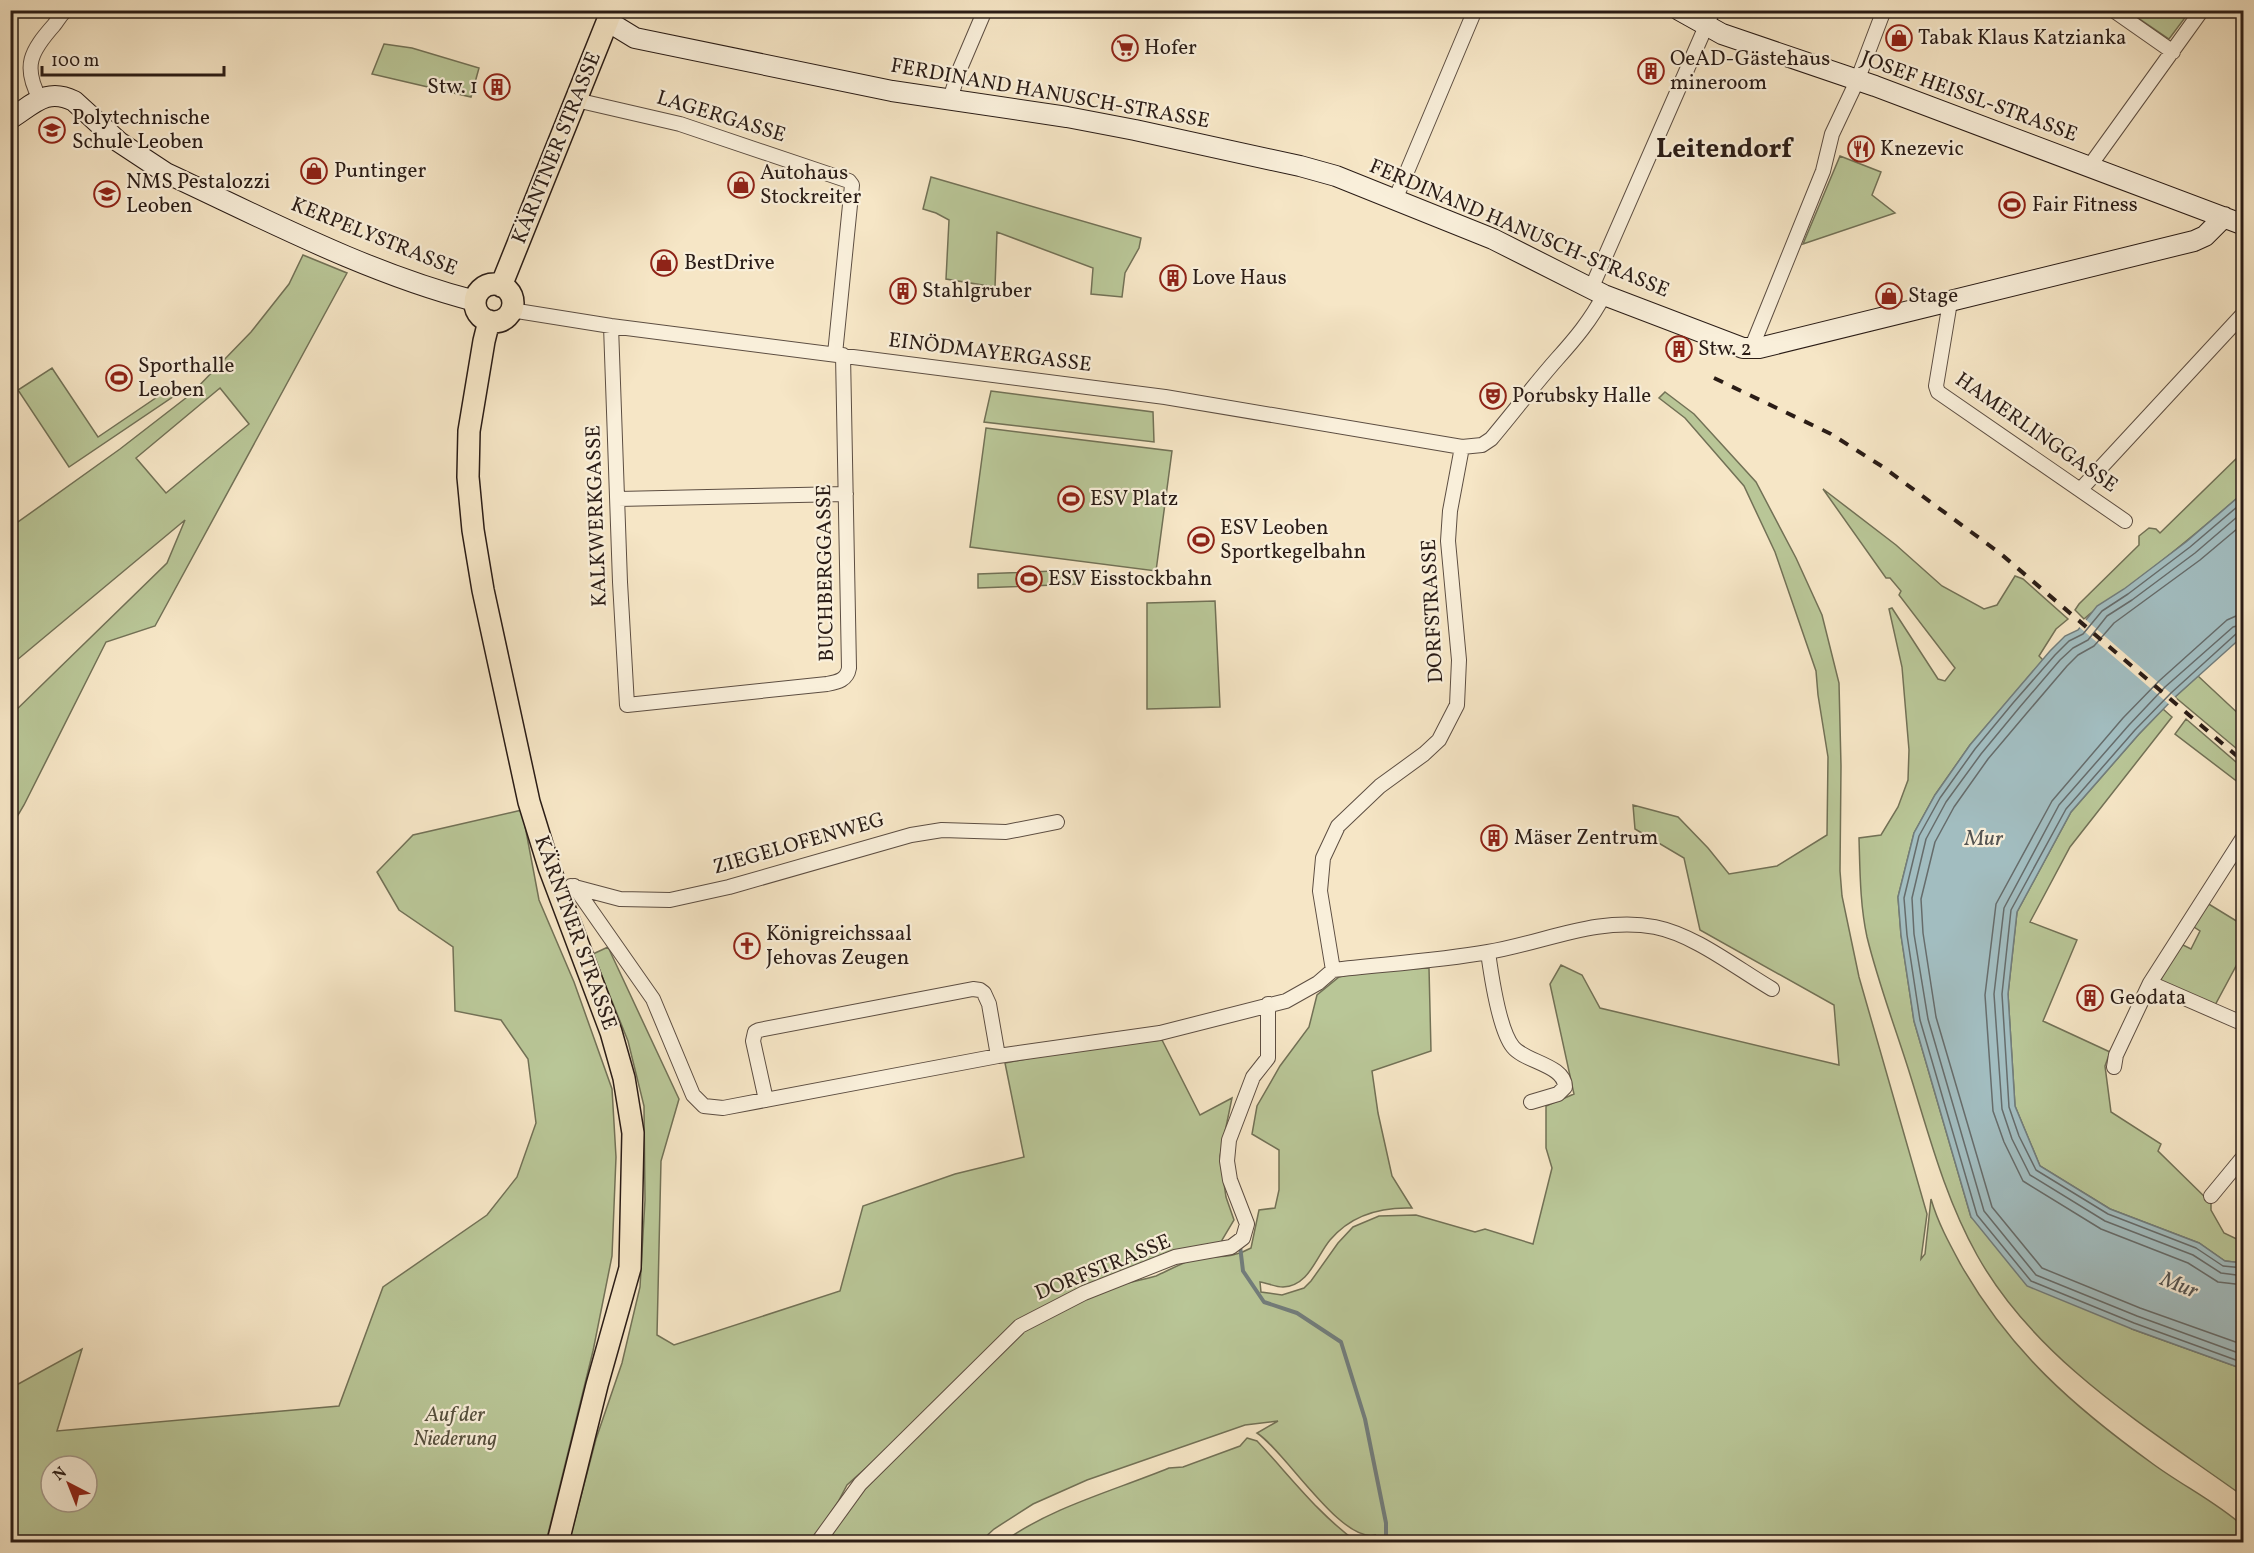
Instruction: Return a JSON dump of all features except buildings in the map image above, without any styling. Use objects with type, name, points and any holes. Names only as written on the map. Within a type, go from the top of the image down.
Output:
[{"type":"main road","name":"KÄRNTNER STRASSE","points":[[501,285],[610,17]]},
{"type":"main road","points":[[488,285],[501,285],[511,296],[511,310],[502,320],[489,321],[477,311],[475,301],[477,294],[488,285]]},
{"type":"main road","name":"KÄRNTNER STRASSE","points":[[489,321],[469,431],[468,477],[473,530],[483,590],[525,784],[565,884],[611,1032],[624,1078],[633,1133],[630,1268],[597,1385],[558,1542]]},
{"type":"street","points":[[10,119],[40,99],[32,73],[31,62],[35,48],[66,10]]},
{"type":"street","points":[[950,99],[959,71],[985,10]]},
{"type":"street","points":[[1395,200],[1475,10]]},
{"type":"street","name":"JOSEF HEISSL-STRASSE","points":[[1679,10],[1709,18],[1857,81],[2244,225]]},
{"type":"street","points":[[1751,349],[1823,171],[1832,134],[1857,81],[1884,10]]},
{"type":"street","points":[[2113,10],[2174,52]]},
{"type":"street","points":[[2089,167],[2174,52],[2202,10]]},
{"type":"street","name":"FERDINAND HANUSCH-STRASSE","points":[[610,17],[617,27],[635,38],[851,83],[1079,119],[1278,160],[1336,176],[1493,239],[1598,292],[1734,346],[1751,349],[2194,241],[2205,236],[2224,218]]},
{"type":"street","points":[[1462,447],[1482,445],[1491,439],[1592,317],[1598,292],[1709,18]]},
{"type":"street","name":"KERPELYSTRASSE","points":[[40,99],[55,95],[74,101],[119,142],[156,167],[302,237],[405,279],[475,301]]},
{"type":"street","name":"LAGERGASSE","points":[[576,100],[639,113],[737,142],[851,182]]},
{"type":"street","name":"BUCHBERGGASSE","points":[[627,705],[827,684],[846,677],[849,668],[846,494],[839,354],[851,182]]},
{"type":"street","name":"HAMERLINGGASSE","points":[[1950,302],[1936,386],[1938,392],[2126,521]]},
{"type":"street","name":"EINÖDMAYERGASSE","points":[[511,310],[611,326],[1165,397],[1462,447]]},
{"type":"street","points":[[2081,489],[2244,313]]},
{"type":"street","name":"KALKWERKGASSE","points":[[611,326],[620,582],[627,705]]},
{"type":"street","name":"DORFSTRASSE","points":[[1333,970],[1320,891],[1323,858],[1338,826],[1380,786],[1424,754],[1439,740],[1457,705],[1460,660],[1448,541],[1450,511],[1462,447]]},
{"type":"street","points":[[618,499],[846,494]]},
{"type":"street","name":"ZIEGELOFENWEG","points":[[565,884],[620,899],[670,900],[729,887],[911,835],[942,830],[1006,832],[1057,822]]},
{"type":"street","points":[[2114,1067],[2116,1055],[2150,983],[2244,836]]},
{"type":"street","points":[[565,884],[653,999],[693,1095],[704,1106],[723,1108],[998,1056],[1160,1033],[1286,1001],[1318,983],[1333,970],[1488,952],[1605,924],[1654,927],[1682,936],[1772,988]]},
{"type":"street","points":[[1488,952],[1508,1040],[1524,1056],[1559,1074],[1565,1080],[1565,1087],[1558,1094],[1531,1102]]},
{"type":"street","points":[[2150,983],[2244,1024]]},
{"type":"street","points":[[766,1100],[753,1047],[755,1032],[973,989],[984,993],[989,1004],[998,1056]]},
{"type":"street","name":"DORFSTRASSE","points":[[818,1542],[860,1484],[1020,1326],[1084,1293],[1175,1257],[1231,1247],[1243,1238],[1247,1224],[1230,1180],[1227,1161],[1228,1140],[1254,1077],[1268,1058],[1268,1004]]},
{"type":"street","points":[[2211,1196],[2244,1156]]},
{"type":"green space","points":[[2128,11],[2190,11],[2169,39]]},
{"type":"green space","points":[[384,44],[412,48],[479,68],[471,97],[372,74]]},
{"type":"green space","points":[[1840,156],[1881,172],[1872,195],[1895,213],[1803,244]]},
{"type":"green space","points":[[931,177],[1141,238],[1139,248],[1125,273],[1122,297],[1091,294],[1093,268],[997,232],[995,287],[946,279],[949,220],[923,209]]},
{"type":"green space","points":[[303,255],[347,273],[155,626],[106,642],[11,827],[11,715],[167,563],[185,520],[11,665],[11,527],[120,449],[191,394],[251,332],[289,284]],"holes":[[[220,388],[249,424],[166,493],[136,458]]]},
{"type":"green space","points":[[52,368],[98,437],[172,387],[177,394],[69,467],[18,390]]},
{"type":"green space","points":[[991,391],[1153,412],[1154,442],[984,422]]},
{"type":"green space","points":[[1665,392],[1694,414],[1756,482],[1796,558],[1822,615],[1839,683],[1842,896],[1859,977],[1927,1214],[1921,1259],[1925,1254],[1931,1199],[1940,1225],[1961,1265],[1980,1296],[2022,1351],[2070,1399],[2124,1443],[2222,1509],[2243,1526],[2243,1542],[1372,1542],[1375,1535],[1361,1534],[1346,1525],[1257,1433],[1278,1421],[1245,1425],[1087,1480],[1033,1504],[994,1529],[980,1542],[825,1542],[861,1493],[1010,1340],[1061,1310],[1116,1286],[1156,1276],[1189,1261],[1234,1255],[1251,1248],[1259,1210],[1275,1208],[1279,1190],[1279,1150],[1252,1134],[1257,1106],[1280,1066],[1309,1027],[1317,995],[1339,977],[1362,971],[1429,968],[1431,1051],[1372,1071],[1378,1113],[1392,1176],[1412,1208],[1378,1211],[1347,1224],[1330,1240],[1311,1270],[1299,1282],[1283,1287],[1260,1282],[1261,1292],[1282,1295],[1304,1288],[1353,1227],[1379,1216],[1416,1215],[1475,1232],[1485,1229],[1533,1244],[1552,1168],[1546,1148],[1546,1106],[1574,1094],[1550,984],[1561,965],[1582,975],[1600,1008],[1839,1065],[1834,1005],[1700,930],[1684,858],[1635,829],[1633,805],[1678,817],[1729,874],[1777,866],[1827,835],[1828,757],[1816,671],[1775,552],[1744,486],[1685,418],[1659,398]]},
{"type":"green space","name":"ESV Platz","points":[[986,428],[1172,451],[1156,571],[970,547]]},
{"type":"green space","points":[[2243,452],[2243,493],[2140,578],[2084,619],[2075,610],[2139,545],[2139,536],[2149,528],[2156,529],[2160,533]]},
{"type":"green space","points":[[1823,489],[1896,545],[1942,586],[1984,609],[1997,605],[2015,576],[2023,579],[2068,619],[2056,629],[2039,656],[2043,660],[1970,745],[1935,795],[1914,833],[1898,897],[1901,935],[1914,1021],[1971,1217],[2132,1329],[2243,1369],[2243,1496],[2132,1417],[2062,1360],[2030,1328],[2001,1293],[1977,1255],[1955,1210],[1881,987],[1867,937],[1862,900],[1859,838],[1881,835],[1898,807],[1908,780],[1909,750],[1902,667],[1889,609],[1892,608],[1938,679],[1945,681],[1955,668],[1899,595],[1901,591],[1890,578],[1886,578]]},
{"type":"green space","name":"ESV Eisstockbahn","points":[[1080,570],[1081,584],[978,588],[978,574]]},
{"type":"green space","points":[[1215,601],[1220,707],[1147,709],[1147,603]]},
{"type":"green space","points":[[2198,676],[2243,718],[2243,754],[2175,697]]},
{"type":"green space","points":[[2163,709],[2172,717],[2070,847],[2030,922],[2077,940],[2043,1021],[2110,1052],[2105,1066],[2111,1112],[2161,1144],[2158,1151],[2211,1203],[2211,1210],[2224,1233],[2243,1242],[2243,1263],[2225,1261],[2199,1243],[2110,1209],[2040,1166],[2015,1106],[2008,994],[2017,912],[2071,812]]},
{"type":"green space","points":[[2186,719],[2243,768],[2243,786],[2175,734]]},
{"type":"green space","name":"Auf der Niederung","points":[[522,810],[539,900],[574,982],[612,1089],[616,1157],[612,1256],[593,1351],[546,1542],[11,1542],[11,1388],[82,1349],[57,1431],[339,1406],[383,1287],[487,1215],[517,1177],[536,1123],[528,1059],[501,1020],[455,1011],[453,947],[399,910],[377,872],[413,835]]},
{"type":"green space","points":[[2207,903],[2243,925],[2243,953],[2214,1007],[2163,983],[2161,979],[2181,944],[2191,949],[2200,931],[2191,925]]},
{"type":"green space","points":[[608,947],[679,1099],[661,1161],[657,1335],[674,1345],[840,1291],[863,1206],[955,1174],[1024,1157],[1005,1063],[1088,1047],[1162,1040],[1200,1115],[1232,1098],[1220,1156],[1226,1197],[1234,1220],[1222,1240],[1224,1247],[1043,1310],[847,1485],[811,1542],[569,1542],[596,1439],[622,1363],[640,1287],[645,1200],[644,1106],[628,1041],[593,954]]},
{"type":"green space","points":[[1247,1438],[1257,1441],[1317,1507],[1357,1542],[1003,1542],[1042,1519],[1083,1500],[1169,1468],[1183,1467],[1240,1446]]},
{"type":"water","name":"Mur","points":[[2243,493],[2243,636],[2175,697],[2139,734],[2071,812],[2017,912],[2008,994],[2015,1106],[2040,1166],[2110,1209],[2199,1243],[2225,1261],[2243,1263],[2243,1369],[2132,1329],[2027,1286],[1971,1217],[1914,1021],[1901,935],[1898,897],[1914,833],[1935,795],[1970,745],[2009,699],[2050,651],[2065,636],[2078,630],[2097,606],[2124,589],[2186,542]]},
{"type":"pier","points":[[2085,619],[2177,699],[2171,706],[2078,626]]},
{"type":"waterway","points":[[1240,1246],[1243,1271],[1264,1302],[1297,1313],[1341,1342],[1365,1419],[1386,1523],[1386,1536]]},
{"type":"railway","points":[[1714,378],[1831,434],[1883,467],[2001,554],[2244,762]]},
{"type":"place","name":"Tabak Klaus Katzianka","points":[[1899,38]]},
{"type":"place","name":"Hofer","points":[[1125,48]]},
{"type":"place","name":"OeAD-Gästehaus mineroom","points":[[1651,71]]},
{"type":"place","name":"Stw. 1","points":[[497,87]]},
{"type":"place","name":"Polytechnische Schule Leoben","points":[[52,130]]},
{"type":"place","name":"Knezevic","points":[[1861,149]]},
{"type":"place","name":"Puntinger","points":[[314,171]]},
{"type":"place","name":"Autohaus Stockreiter","points":[[741,185]]},
{"type":"place","name":"NMS Pestalozzi Leoben","points":[[107,194]]},
{"type":"place","name":"Fair Fitness","points":[[2012,205]]},
{"type":"place","name":"BestDrive","points":[[664,263]]},
{"type":"place","name":"Love Haus","points":[[1173,278]]},
{"type":"place","name":"Stahlgruber","points":[[903,291]]},
{"type":"place","name":"Stage","points":[[1889,296]]},
{"type":"place","name":"Stw. 2","points":[[1679,349]]},
{"type":"place","name":"Sporthalle Leoben","points":[[119,378]]},
{"type":"place","name":"Porubsky Halle","points":[[1493,396]]},
{"type":"place","name":"ESV Platz","points":[[1071,499]]},
{"type":"place","name":"ESV Leoben Sportkegelbahn","points":[[1201,540]]},
{"type":"place","name":"ESV Eisstockbahn","points":[[1029,579]]},
{"type":"place","name":"Mäser Zentrum","points":[[1494,838]]},
{"type":"place","name":"Königreichssaal Jehovas Zeugen","points":[[747,946]]},
{"type":"place","name":"Geodata","points":[[2090,998]]},
{"type":"district","name":"Leitendorf","points":[[1724,150]]}]
